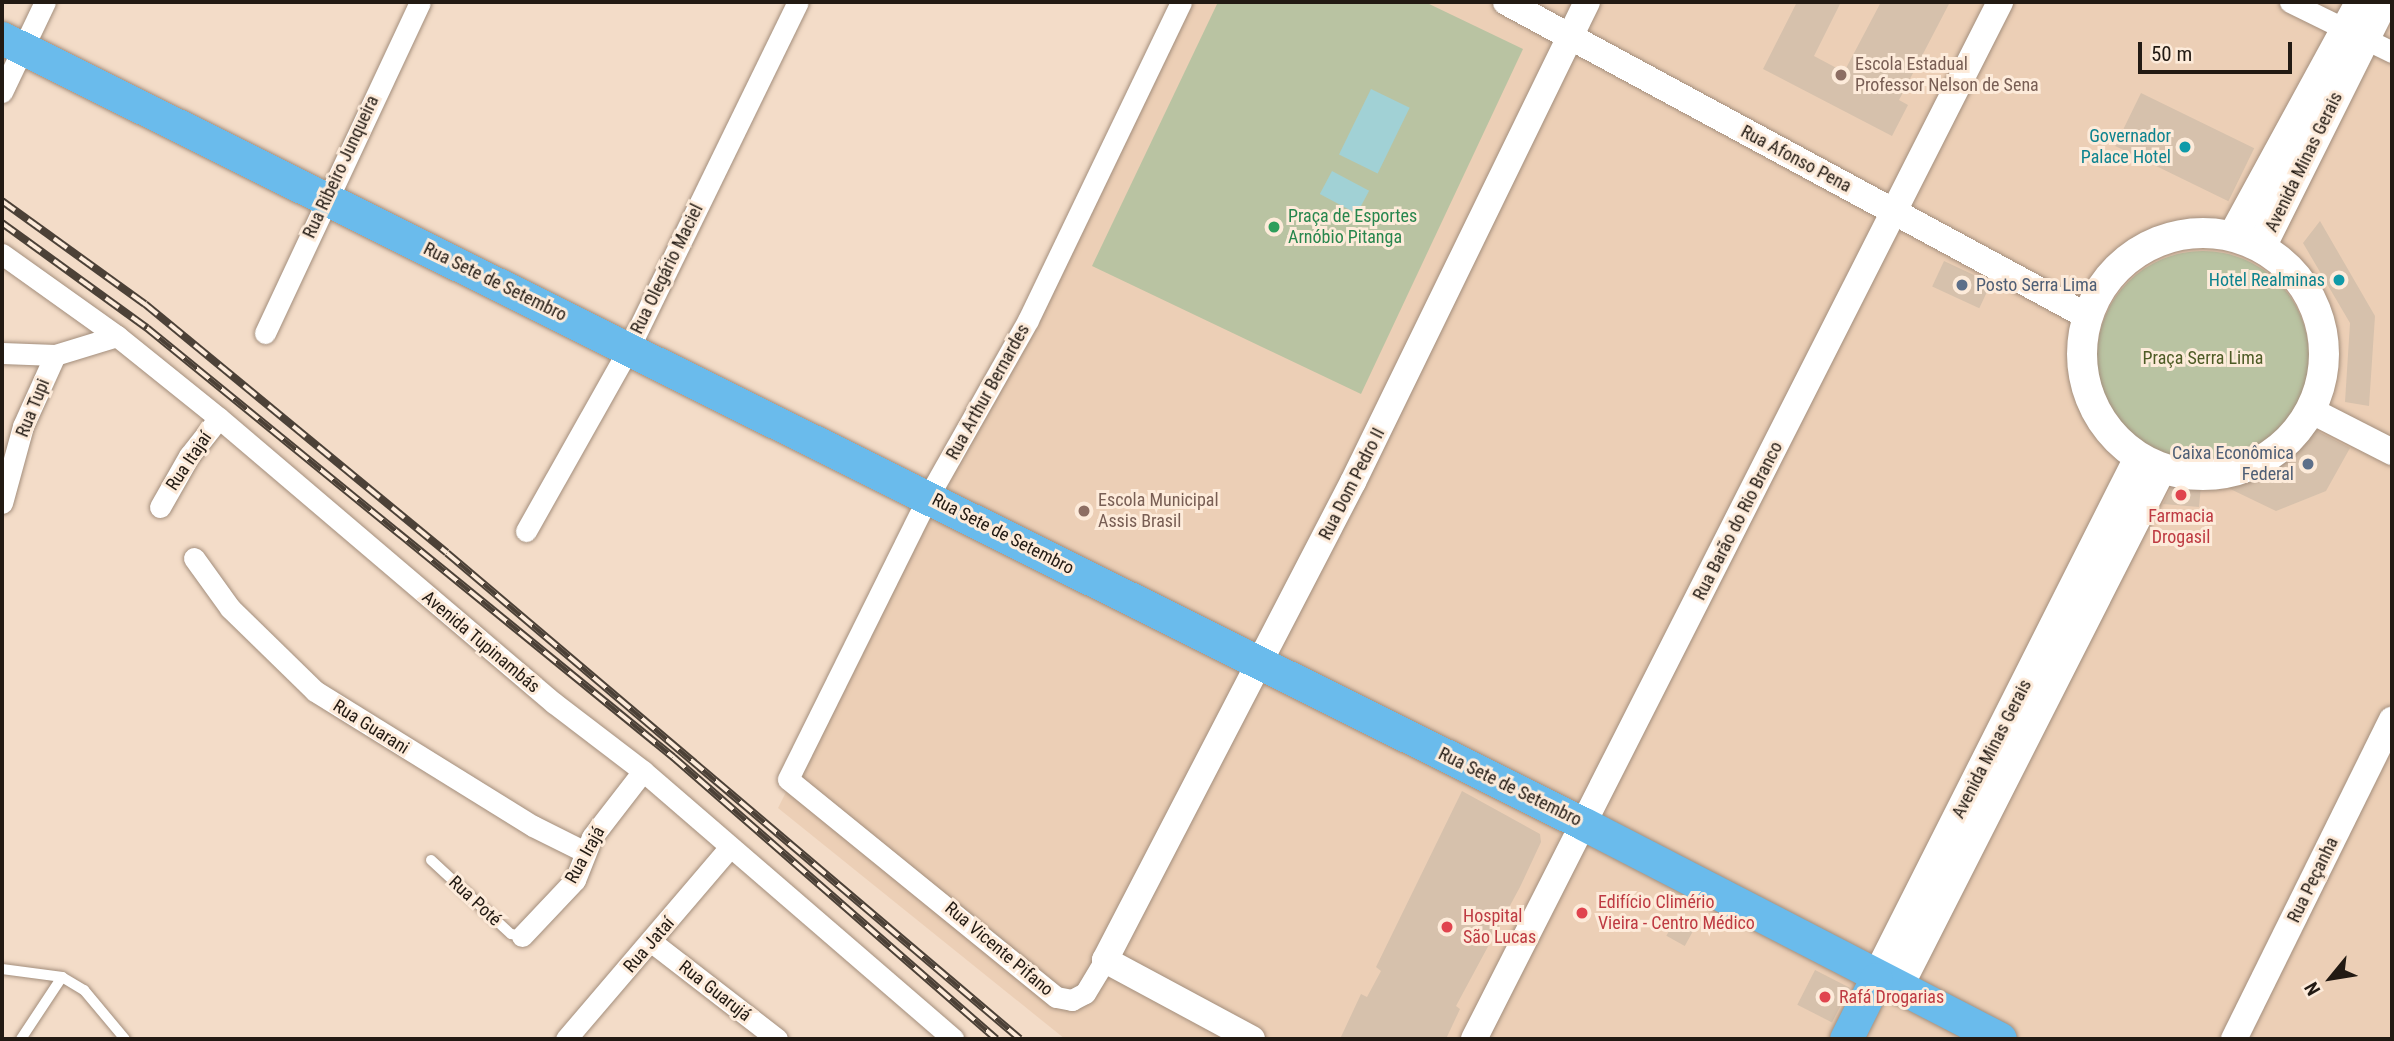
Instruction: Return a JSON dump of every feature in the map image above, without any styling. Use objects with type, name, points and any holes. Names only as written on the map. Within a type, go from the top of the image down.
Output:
[{"type":"main road","name":"Avenida Minas Gerais","points":[[2232,236],[2358,22],[2383,2]]},
{"type":"main road","name":"Avenida Minas Gerais","points":[[2262,247],[2358,22]]},
{"type":"main road","name":"Rua Sete de Setembro","points":[[12,43],[1584,824],[1886,984],[2000,1039]]},
{"type":"main road","points":[[2196,232],[2232,236],[2262,247],[2300,282],[2320,319],[2325,350],[2322,381],[2312,411],[2293,438],[2276,452],[2236,473],[2203,477],[2150,463],[2108,431],[2088,396],[2081,356],[2087,316],[2103,283],[2129,257],[2150,245],[2196,232]]},
{"type":"main road","name":"Avenida Minas Gerais","points":[[1846,1039],[1886,984],[2150,463]]},
{"type":"main road","name":"Avenida Minas Gerais","points":[[1871,1039],[1886,984]]},
{"type":"street","points":[[2,92],[12,43],[45,2]]},
{"type":"street","name":"Rua Ribeiro Junqueira","points":[[265,333],[325,199],[420,2]]},
{"type":"street","name":"Rua Olegário Maciel","points":[[526,531],[629,348],[798,2]]},
{"type":"street","name":"Rua Arthur Bernardes","points":[[788,779],[928,497],[1028,320],[1181,2]]},
{"type":"street","name":"Rua Afonso Pena","points":[[1506,2],[1571,34],[2087,316]]},
{"type":"street","name":"Rua Dom Pedro II","points":[[1105,960],[1353,482],[1587,2]]},
{"type":"street","name":"Rua Barão do Rio Branco","points":[[1474,1039],[2000,2]]},
{"type":"street","points":[[2290,2],[2358,22],[2392,52]]},
{"type":"street","name":"Avenida Tupinambás","points":[[2,254],[117,336],[219,418],[554,703],[643,771],[953,1039]]},
{"type":"street","points":[[2,353],[55,355],[117,336]]},
{"type":"street","name":"Rua Tupi","points":[[2,503],[23,426],[55,355]]},
{"type":"street","points":[[2312,411],[2392,452]]},
{"type":"street","name":"Rua Itajaí","points":[[160,507],[189,456],[219,418]]},
{"type":"street","name":"Rua Guarani","points":[[194,558],[230,608],[315,691],[533,826],[585,852]]},
{"type":"street","name":"Rua Peçanha","points":[[2234,1039],[2392,720]]},
{"type":"street","name":"Rua Irajá","points":[[522,936],[575,880],[585,852],[643,771]]},
{"type":"street","name":"Rua Vicente Pifano","points":[[788,779],[1056,997],[1072,1000],[1086,993],[1105,960]]},
{"type":"street","name":"Rua Jataí","points":[[568,1039],[653,943],[729,848]]},
{"type":"street","name":"Rua Guarujá","points":[[653,943],[777,1039]]},
{"type":"street","points":[[1105,960],[1252,1039]]},
{"type":"lane","name":"Rua Poté","points":[[431,860],[511,934],[522,936]]},
{"type":"lane","points":[[2,969],[62,976],[84,990],[125,1039]]},
{"type":"lane","points":[[21,1039],[62,976]]},
{"type":"shaded area","points":[[1180,2],[2392,2],[2392,1039],[1065,1039],[778,808]]},
{"type":"green space","name":"Praça de Esportes Arnóbio Pitanga","points":[[1218,2],[1425,2],[1523,49],[1361,394],[1092,266]]},
{"type":"green space","name":"Praça Serra Lima","points":[[2203,251],[2244,259],[2278,282],[2301,316],[2309,357],[2301,398],[2278,432],[2244,455],[2203,463],[2162,455],[2128,432],[2105,398],[2097,357],[2105,316],[2128,282],[2162,259]]},
{"type":"water","points":[[1371,89],[1410,108],[1378,173],[1339,155]]},
{"type":"water","points":[[1332,171],[1369,191],[1357,214],[1320,194]]},
{"type":"building","name":"Escola Estadual Professor Nelson de Sena","points":[[1797,2],[1841,2],[1814,56],[1844,72],[1881,2],[1950,2],[1899,100],[1908,105],[1892,136],[1763,69]]},
{"type":"building","name":"Governador Palace Hotel","points":[[2141,93],[2254,148],[2228,201],[2115,146]]},
{"type":"building","name":"Hotel Realminas","points":[[2320,221],[2375,316],[2369,406],[2345,402],[2350,323],[2303,243]]},
{"type":"building","name":"Posto Serra Lima","points":[[1944,261],[1991,283],[1979,308],[1932,286]]},
{"type":"building","name":"Caixa Econômica Federal","points":[[2313,429],[2350,448],[2326,491],[2276,511],[2224,486],[2266,470]]},
{"type":"building","name":"Farmacia Drogasil","points":[[2173,484],[2201,486],[2199,507],[2163,504]]},
{"type":"building","name":"Hospital São Lucas","points":[[1462,791],[1540,834],[1541,842],[1456,1006],[1460,1009],[1446,1039],[1340,1039],[1361,994],[1367,997],[1381,971],[1376,967]]},
{"type":"building","points":[[1679,913],[1697,923],[1685,946],[1666,936]]},
{"type":"building","name":"Rafá Drogarias","points":[[1815,970],[1850,988],[1832,1022],[1797,1005]]},
{"type":"railway","points":[[2,201],[145,304],[447,553],[1020,1039]]},
{"type":"railway","points":[[2,223],[147,328],[673,757],[996,1039]]},
{"type":"place","name":"Escola Estadual Professor Nelson de Sena","points":[[1841,75]]},
{"type":"place","name":"Governador Palace Hotel","points":[[2185,147]]},
{"type":"place","name":"Praça de Esportes Arnóbio Pitanga","points":[[1274,227]]},
{"type":"place","name":"Hotel Realminas","points":[[2339,280]]},
{"type":"place","name":"Posto Serra Lima","points":[[1962,285]]},
{"type":"place","name":"Caixa Econômica Federal","points":[[2308,464]]},
{"type":"place","name":"Farmacia Drogasil","points":[[2181,495]]},
{"type":"place","name":"Escola Municipal Assis Brasil","points":[[1084,511]]},
{"type":"place","name":"Edifício Climério Vieira - Centro Médico","points":[[1582,913]]},
{"type":"place","name":"Hospital São Lucas","points":[[1447,927]]},
{"type":"place","name":"Rafá Drogarias","points":[[1825,997]]}]
